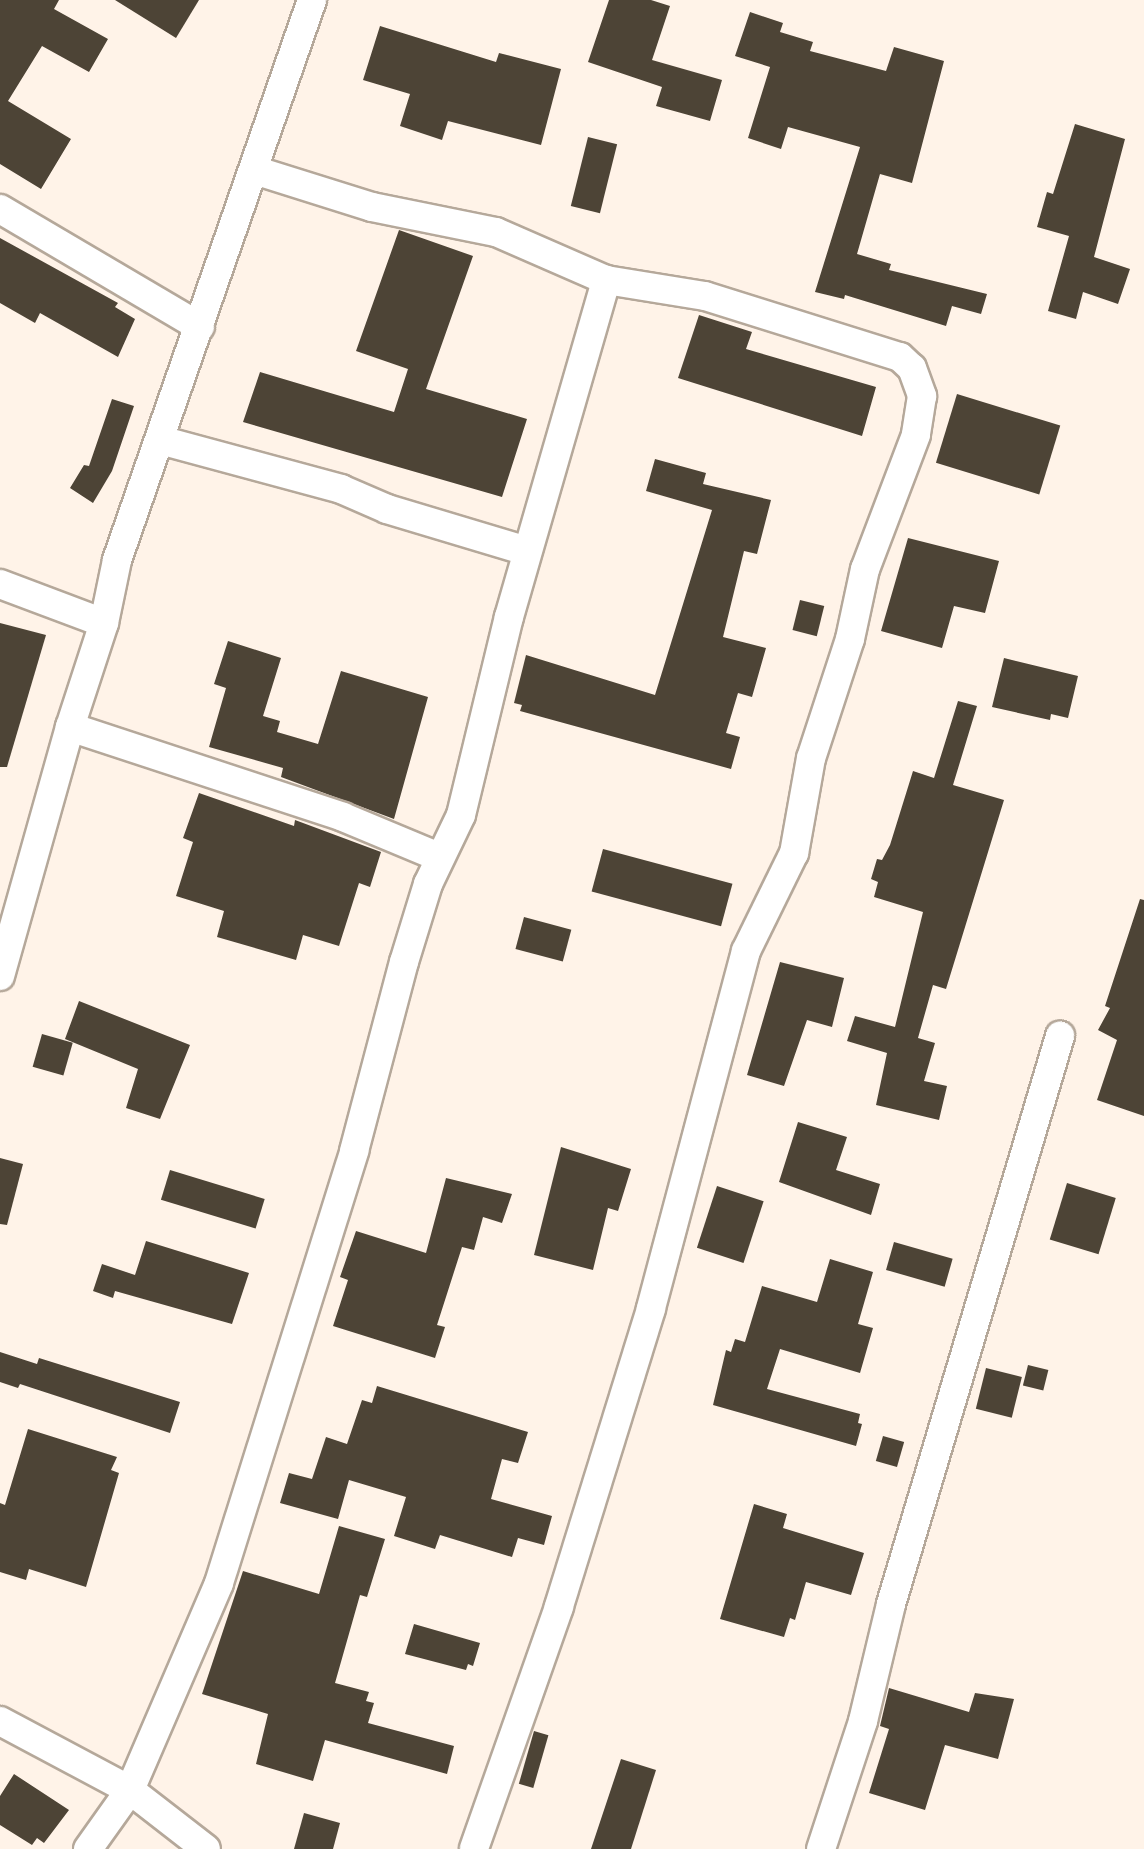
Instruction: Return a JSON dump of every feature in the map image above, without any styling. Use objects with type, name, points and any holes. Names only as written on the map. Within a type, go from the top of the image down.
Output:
[{"type":"street","points":[[1,970],[104,622],[117,560],[254,170],[304,3]]},
{"type":"street","points":[[254,170],[372,207],[496,232],[606,280],[705,296],[900,358],[919,382],[921,416],[865,569],[850,639],[811,758],[794,853],[746,951],[651,1309],[559,1607],[474,1849]]},
{"type":"street","points":[[0,209],[200,327]]},
{"type":"street","points":[[88,1849],[130,1790],[220,1583],[354,1151],[404,962],[439,857],[460,815],[527,551],[606,280]]},
{"type":"street","points":[[160,440],[340,489],[386,509],[527,551]]},
{"type":"street","points":[[0,584],[104,622]]},
{"type":"street","points":[[70,727],[343,818],[439,857]]},
{"type":"street","points":[[821,1849],[863,1721],[891,1604],[1060,1036]]},
{"type":"street","points":[[0,1721],[130,1790],[206,1849]]},
{"type":"building","points":[[0,0],[59,0],[54,9],[108,39],[89,72],[42,46],[8,101],[71,139],[41,189],[0,164]]},
{"type":"building","points":[[115,0],[199,0],[176,38]]},
{"type":"building","points":[[609,0],[651,0],[670,6],[652,60],[722,80],[710,121],[656,106],[662,87],[588,62]]},
{"type":"building","points":[[750,12],[783,23],[780,32],[813,42],[810,51],[886,71],[894,47],[944,61],[912,183],[880,174],[857,254],[891,264],[889,270],[987,294],[981,314],[952,306],[946,326],[845,295],[844,299],[815,292],[860,147],[788,127],[781,149],[748,138],[770,67],[735,56]]},
{"type":"building","points":[[380,26],[496,62],[499,53],[561,69],[541,145],[448,121],[442,140],[400,126],[410,94],[363,80]]},
{"type":"building","points":[[1075,124],[1125,139],[1094,257],[1130,269],[1118,304],[1083,292],[1076,319],[1048,311],[1069,236],[1037,227],[1047,192],[1053,194]]},
{"type":"building","points":[[588,137],[617,144],[600,213],[571,206]]},
{"type":"building","points":[[399,230],[473,256],[426,389],[527,419],[502,497],[243,422],[260,372],[394,412],[408,369],[356,351]]},
{"type":"building","points":[[0,238],[118,303],[115,307],[135,319],[118,357],[40,313],[35,323],[0,303]]},
{"type":"building","points":[[699,315],[752,332],[746,349],[876,387],[862,436],[678,378]]},
{"type":"building","points":[[957,394],[1060,426],[1039,494],[936,463]]},
{"type":"building","points":[[112,399],[134,406],[112,471],[93,503],[70,488],[84,465],[89,466]]},
{"type":"building","points":[[655,459],[706,473],[703,484],[771,500],[757,554],[744,551],[723,637],[766,648],[752,697],[738,693],[726,733],[740,737],[731,769],[520,711],[522,705],[514,703],[526,655],[655,695],[712,510],[646,491]]},
{"type":"building","points":[[908,538],[999,561],[985,613],[954,606],[942,648],[881,631]]},
{"type":"building","points":[[800,600],[824,606],[817,636],[793,630]]},
{"type":"building","points":[[0,623],[46,635],[7,767],[0,767]]},
{"type":"building","points":[[228,641],[281,658],[263,716],[280,721],[277,732],[318,744],[341,671],[428,697],[394,819],[281,777],[283,768],[209,747],[226,688],[214,684]]},
{"type":"building","points":[[1004,658],[1078,676],[1068,718],[1051,714],[1050,720],[992,707]]},
{"type":"building","points":[[958,701],[977,706],[953,785],[1004,800],[946,989],[933,985],[918,1038],[935,1043],[924,1081],[947,1086],[939,1120],[876,1105],[887,1053],[847,1041],[855,1016],[895,1027],[923,912],[874,897],[878,882],[871,879],[877,859],[882,860],[890,845],[913,771],[934,778]]},
{"type":"building","points":[[199,793],[294,826],[295,820],[381,852],[370,887],[359,883],[339,946],[303,935],[296,960],[217,937],[224,911],[176,896],[193,842],[183,838]]},
{"type":"building","points":[[603,849],[732,884],[721,926],[592,892]]},
{"type":"building","points":[[1140,899],[1144,900],[1144,1116],[1097,1100],[1117,1040],[1098,1030],[1110,1008],[1105,1006]]},
{"type":"building","points":[[524,917],[571,930],[563,962],[515,949]]},
{"type":"building","points":[[780,962],[844,978],[832,1027],[807,1020],[784,1086],[747,1075]]},
{"type":"building","points":[[79,1001],[190,1045],[160,1119],[126,1108],[138,1069],[65,1039]]},
{"type":"building","points":[[42,1034],[73,1043],[63,1076],[33,1067]]},
{"type":"building","points":[[798,1122],[847,1137],[836,1170],[880,1184],[871,1215],[779,1182]]},
{"type":"building","points":[[561,1147],[631,1169],[618,1211],[608,1208],[593,1270],[534,1255]]},
{"type":"building","points":[[0,1158],[23,1164],[7,1225],[0,1224]]},
{"type":"building","points":[[170,1170],[265,1199],[256,1229],[161,1200]]},
{"type":"building","points":[[446,1178],[512,1194],[502,1223],[483,1217],[474,1250],[462,1247],[437,1325],[445,1327],[435,1358],[333,1326],[348,1280],[340,1277],[356,1231],[426,1253]]},
{"type":"building","points":[[1067,1183],[1116,1198],[1099,1254],[1050,1239]]},
{"type":"building","points":[[717,1186],[764,1201],[744,1263],[697,1248]]},
{"type":"building","points":[[146,1241],[249,1273],[232,1324],[115,1291],[113,1298],[93,1291],[102,1264],[135,1275]]},
{"type":"building","points":[[894,1242],[953,1259],[945,1287],[886,1270]]},
{"type":"building","points":[[830,1259],[873,1272],[858,1324],[873,1328],[860,1373],[780,1349],[767,1389],[860,1414],[858,1423],[862,1424],[856,1446],[713,1405],[726,1350],[731,1352],[735,1339],[745,1342],[762,1286],[817,1302]]},
{"type":"building","points":[[0,1352],[37,1364],[39,1358],[180,1402],[170,1433],[20,1384],[18,1388],[0,1382]]},
{"type":"building","points":[[1028,1365],[1048,1370],[1043,1390],[1023,1385]]},
{"type":"building","points":[[986,1368],[1022,1377],[1012,1418],[976,1409]]},
{"type":"building","points":[[377,1386],[528,1432],[518,1463],[502,1459],[491,1499],[552,1516],[544,1545],[518,1538],[512,1557],[440,1535],[435,1549],[394,1536],[406,1497],[349,1480],[338,1519],[280,1503],[289,1473],[312,1479],[326,1437],[347,1444],[362,1400],[372,1403]]},
{"type":"building","points":[[28,1429],[117,1457],[111,1470],[119,1473],[86,1587],[29,1569],[26,1580],[0,1572],[0,1503],[5,1505]]},
{"type":"building","points":[[883,1436],[904,1442],[897,1467],[876,1461]]},
{"type":"building","points":[[754,1504],[787,1514],[783,1528],[864,1553],[851,1595],[806,1582],[795,1620],[790,1618],[784,1637],[720,1619]]},
{"type":"building","points":[[339,1526],[385,1539],[367,1597],[360,1595],[335,1683],[369,1692],[366,1701],[374,1703],[368,1723],[454,1746],[447,1774],[325,1740],[313,1781],[256,1764],[268,1714],[202,1694],[243,1571],[319,1594]]},
{"type":"building","points":[[414,1624],[480,1643],[473,1666],[468,1664],[466,1670],[405,1654]]},
{"type":"building","points":[[889,1688],[969,1712],[975,1693],[1014,1699],[998,1759],[945,1745],[925,1810],[869,1793],[889,1729],[880,1726]]},
{"type":"building","points":[[534,1731],[548,1735],[533,1788],[519,1784]]},
{"type":"building","points":[[621,1759],[656,1770],[631,1849],[591,1849]]},
{"type":"building","points":[[14,1774],[69,1810],[44,1843],[37,1838],[32,1845],[0,1825],[0,1796]]},
{"type":"building","points":[[304,1813],[340,1823],[333,1849],[294,1849]]}]
